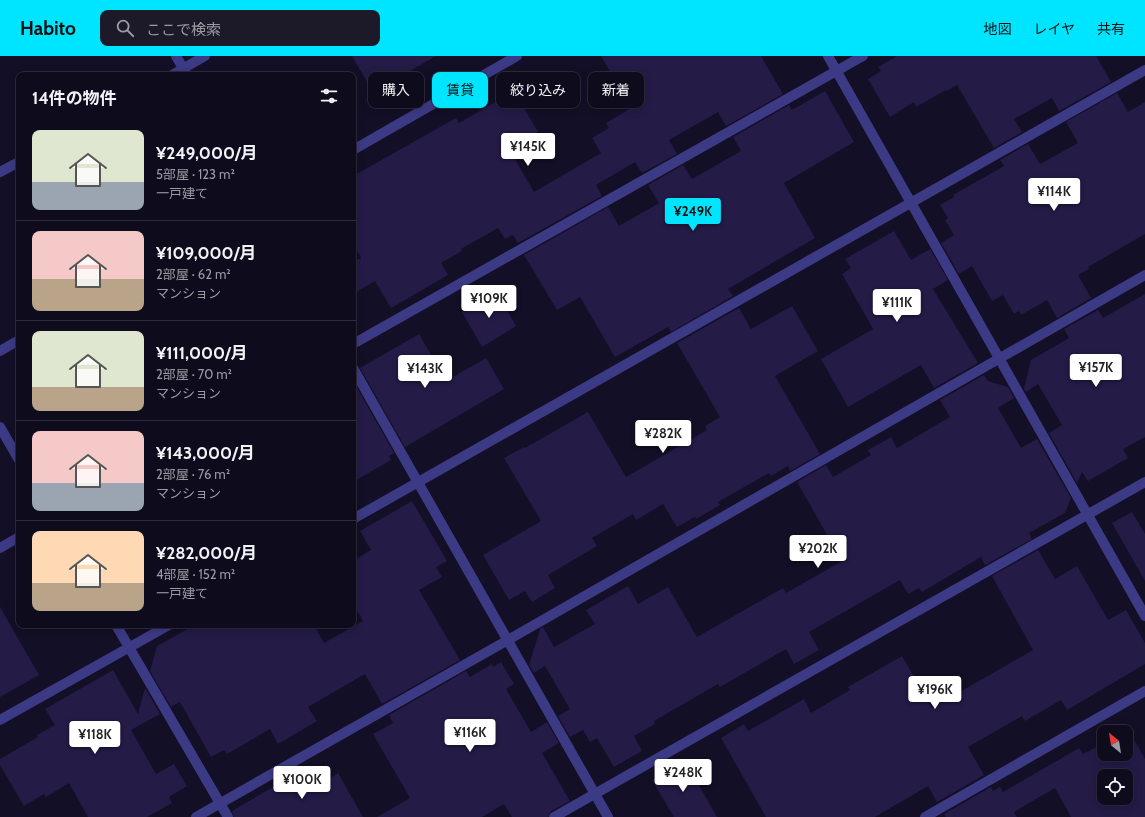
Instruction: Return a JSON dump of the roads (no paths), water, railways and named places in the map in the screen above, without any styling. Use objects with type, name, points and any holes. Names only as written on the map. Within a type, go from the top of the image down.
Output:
[{"type":"street","points":[[176,56],[185,72],[205,56]]},
{"type":"street","points":[[356,148],[517,56]]},
{"type":"street","points":[[828,56],[1145,616]]},
{"type":"street","points":[[356,342],[863,56]]},
{"type":"street","points":[[356,517],[1145,70]]},
{"type":"street","points":[[0,172],[16,164]]},
{"type":"street","points":[[196,817],[1145,276]]},
{"type":"street","points":[[0,351],[16,342]]},
{"type":"street","points":[[356,373],[608,817]]},
{"type":"street","points":[[0,427],[16,455]]},
{"type":"street","points":[[554,817],[1145,482]]},
{"type":"street","points":[[0,548],[16,540]]},
{"type":"street","points":[[118,628],[228,817]]},
{"type":"street","points":[[0,720],[164,628]]},
{"type":"street","points":[[925,817],[1145,691]]}]
